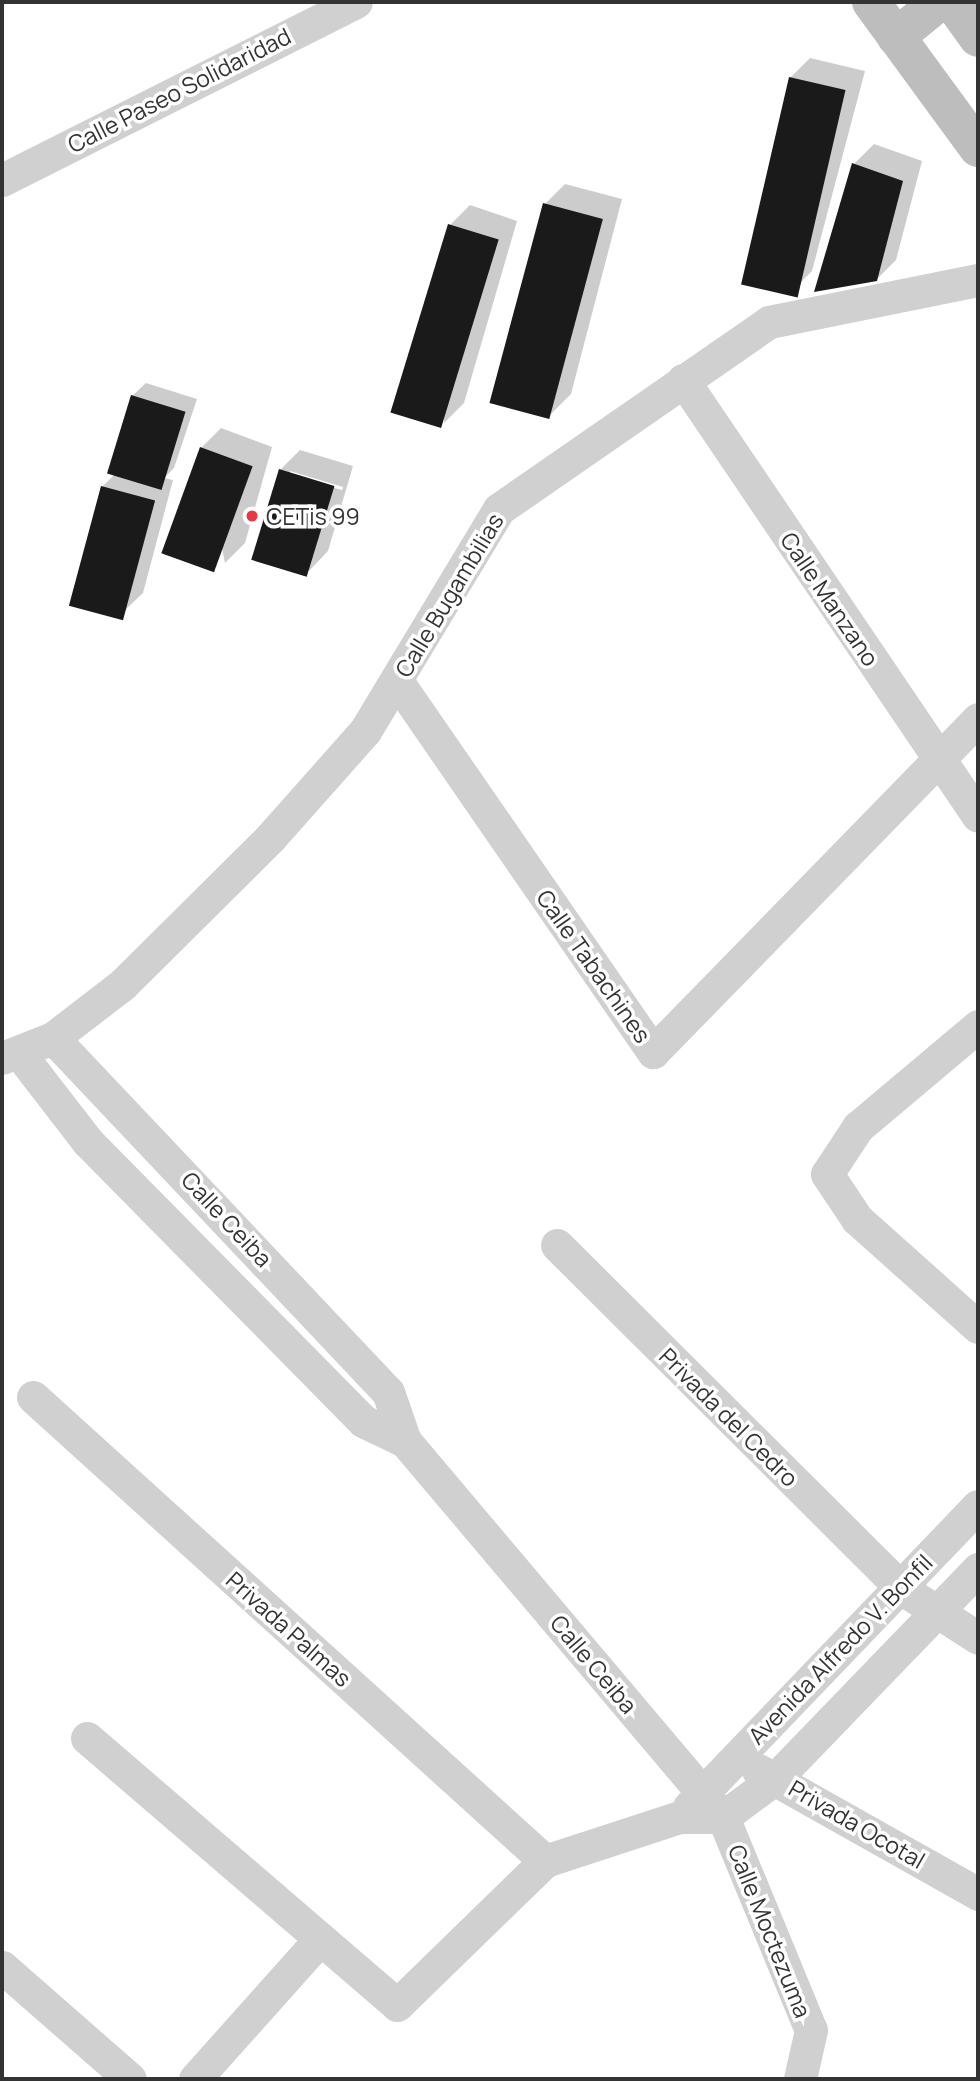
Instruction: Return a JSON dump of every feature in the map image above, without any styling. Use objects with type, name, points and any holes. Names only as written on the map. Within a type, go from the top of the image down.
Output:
[{"type":"main road","points":[[871,2],[978,148]]},
{"type":"main road","points":[[896,37],[939,2]]},
{"type":"main road","points":[[952,2],[978,38]]},
{"type":"street","name":"Calle Paseo Solidaridad","points":[[2,180],[356,2]]},
{"type":"street","name":"Calle Bugambilias","points":[[54,1038],[123,984],[270,838],[365,731],[499,509],[769,322],[978,280]]},
{"type":"street","name":"Calle Manzano","points":[[683,380],[978,817]]},
{"type":"street","name":"Calle Tabachines","points":[[397,681],[653,1052],[939,760]]},
{"type":"street","points":[[939,760],[978,719]]},
{"type":"street","points":[[978,1026],[858,1127],[827,1174],[858,1219],[978,1326]]},
{"type":"street","name":"Calle Ceiba","points":[[405,1441],[363,1421],[88,1142],[11,1056],[54,1038],[199,1188],[388,1392],[405,1441],[701,1791]]},
{"type":"street","points":[[164,1220],[199,1188]]},
{"type":"street","name":"Privada del Cedro","points":[[557,1245],[901,1589],[935,1614],[978,1638]]},
{"type":"street","name":"Privada Palmas","points":[[33,1397],[545,1861]]},
{"type":"street","name":"Avenida Alfredo V. Bonfil","points":[[680,1817],[701,1791],[901,1589],[978,1506]]},
{"type":"street","name":"Avenida Alfredo V. Bonfil","points":[[723,1817],[776,1777],[978,1569]]},
{"type":"street","points":[[87,1738],[397,2005],[545,1861],[680,1817],[723,1817]]},
{"type":"street","name":"Privada Ocotal","points":[[733,1759],[776,1777],[978,1894]]},
{"type":"street","name":"Calle Moctezuma","points":[[701,1791],[723,1817],[811,2030],[800,2079]]},
{"type":"street","points":[[195,2079],[320,1939]]},
{"type":"street","points":[[2,1967],[130,2079]]},
{"type":"building","points":[[789,77],[846,90],[798,298],[741,285]]},
{"type":"building","points":[[852,163],[903,181],[877,281],[814,292]]},
{"type":"building","points":[[543,203],[603,219],[549,419],[489,403]]},
{"type":"building","points":[[448,224],[499,239],[441,428],[390,412]]},
{"type":"building","points":[[131,395],[186,412],[162,490],[107,473]]},
{"type":"building","points":[[200,447],[253,466],[214,572],[161,553]]},
{"type":"building","points":[[279,469],[334,486],[307,577],[251,560]]},
{"type":"building","points":[[101,486],[155,500],[123,620],[69,606]]},
{"type":"place","name":"CETis 99","points":[[252,516]]}]
